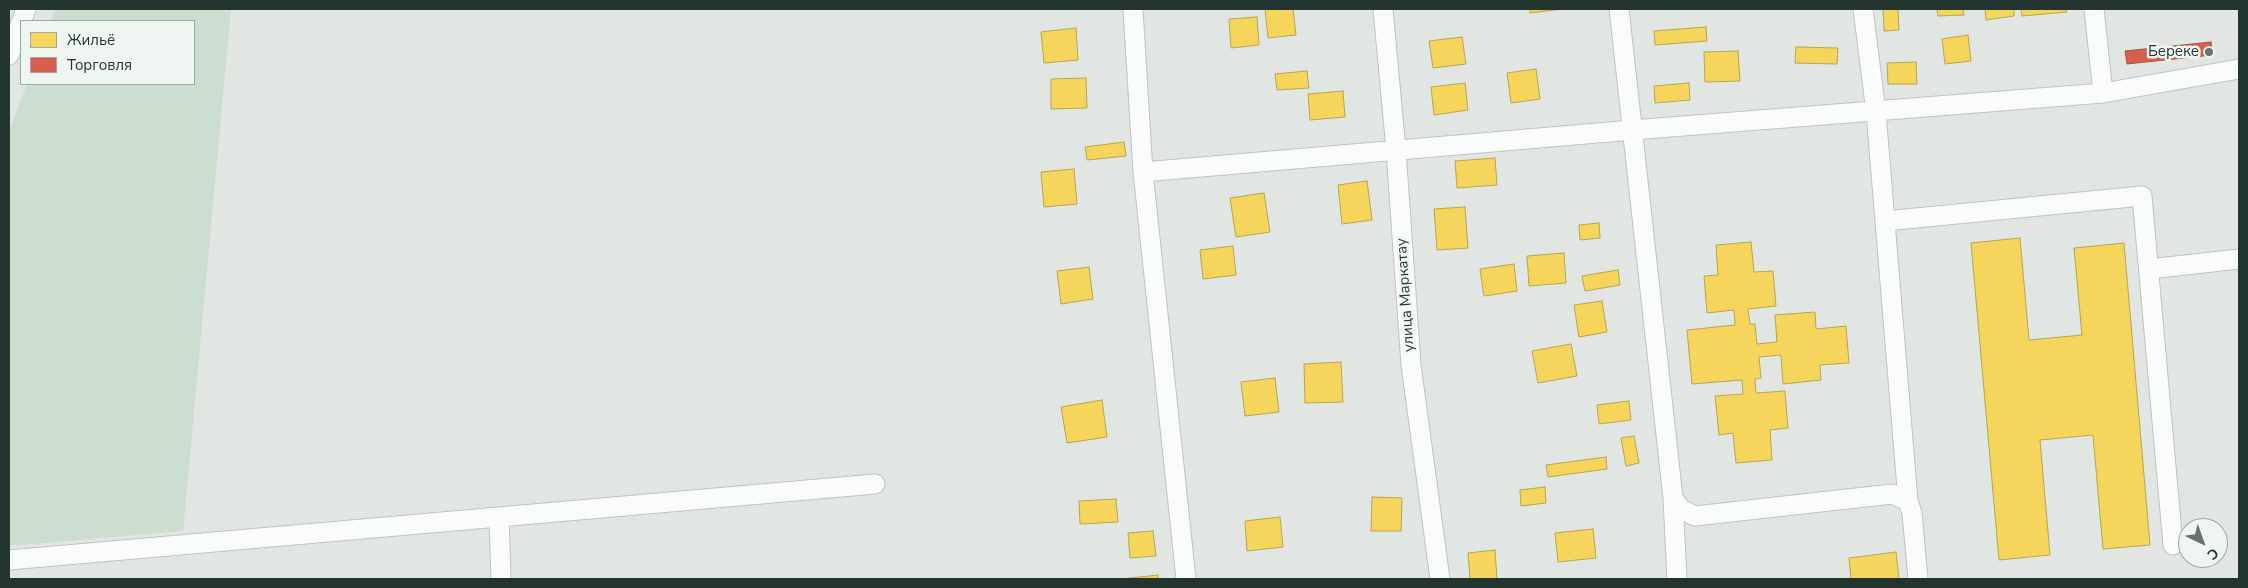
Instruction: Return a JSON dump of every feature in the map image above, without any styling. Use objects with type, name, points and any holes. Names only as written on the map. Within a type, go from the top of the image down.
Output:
[{"type":"street","points":[[1132,9],[1143,172],[1186,579]]},
{"type":"street","name":"улица Маркатау","points":[[1383,9],[1396,150],[1411,365],[1440,579]]},
{"type":"street","points":[[1619,9],[1673,498],[1677,579]]},
{"type":"street","points":[[1863,9],[1876,112],[1908,501],[1912,513],[1918,579]]},
{"type":"street","points":[[2094,9],[2103,93]]},
{"type":"street","points":[[9,55],[20,25]]},
{"type":"street","points":[[1143,172],[1632,130],[2103,93],[2239,69]]},
{"type":"street","points":[[1885,221],[2142,196],[2174,544]]},
{"type":"street","points":[[2149,269],[2239,259]]},
{"type":"street","points":[[9,560],[875,484]]},
{"type":"street","points":[[1673,498],[1682,509],[1695,516],[1892,494],[1908,501]]},
{"type":"street","points":[[499,517],[501,579]]},
{"type":"green space","points":[[56,9],[231,9],[183,531],[9,546],[9,132],[27,85],[195,85],[195,20],[51,20]]},
{"type":"building: Жильё","points":[[1265,9],[1293,9],[1296,35],[1268,38]]},
{"type":"building: Жильё","points":[[1530,9],[1563,9],[1530,13]]},
{"type":"building: Жильё","points":[[1883,9],[1898,9],[1899,30],[1884,31]]},
{"type":"building: Жильё","points":[[1937,9],[1963,9],[1964,15],[1938,16]]},
{"type":"building: Жильё","points":[[1985,9],[2014,9],[2014,16],[1986,20]]},
{"type":"building: Жильё","points":[[2021,9],[2066,9],[2067,12],[2022,16]]},
{"type":"building: Жильё","points":[[1257,17],[1259,45],[1231,48],[1229,19]]},
{"type":"building: Жильё","points":[[1706,27],[1707,41],[1655,45],[1654,31]]},
{"type":"building: Жильё","points":[[1076,28],[1078,60],[1044,63],[1041,32]]},
{"type":"building: Жильё","points":[[1968,35],[1971,61],[1945,64],[1942,39]]},
{"type":"building: Жильё","points":[[1462,37],[1466,64],[1433,68],[1429,41]]},
{"type":"building: Жильё","points":[[1796,47],[1838,48],[1837,64],[1795,63]]},
{"type":"building: Жильё","points":[[1738,51],[1740,81],[1705,82],[1704,52]]},
{"type":"building: Жильё","points":[[1916,62],[1917,84],[1888,84],[1887,63]]},
{"type":"building: Жильё","points":[[1536,69],[1540,99],[1511,103],[1507,73]]},
{"type":"building: Жильё","points":[[1307,71],[1309,88],[1277,90],[1275,74]]},
{"type":"building: Жильё","points":[[1086,78],[1087,108],[1051,109],[1051,79]]},
{"type":"building: Жильё","points":[[1465,83],[1468,110],[1434,115],[1431,87]]},
{"type":"building: Жильё","points":[[1689,83],[1690,100],[1655,103],[1654,86]]},
{"type":"building: Жильё","points":[[1343,91],[1345,117],[1310,120],[1308,94]]},
{"type":"building: Жильё","points":[[1124,142],[1126,156],[1087,160],[1085,147]]},
{"type":"building: Жильё","points":[[1495,158],[1497,185],[1457,188],[1455,161]]},
{"type":"building: Жильё","points":[[1074,169],[1077,204],[1044,207],[1041,172]]},
{"type":"building: Жильё","points":[[1367,181],[1372,220],[1342,224],[1338,185]]},
{"type":"building: Жильё","points":[[1264,193],[1270,232],[1236,237],[1230,198]]},
{"type":"building: Жильё","points":[[1465,207],[1468,248],[1437,250],[1434,209]]},
{"type":"building: Жильё","points":[[1599,223],[1600,238],[1580,240],[1579,225]]},
{"type":"building: Жильё","points":[[2020,238],[2029,340],[2082,335],[2074,248],[2124,243],[2150,545],[2103,549],[2093,435],[2040,440],[2050,555],[1999,560],[1971,243]]},
{"type":"building: Жильё","points":[[1751,242],[1754,272],[1773,271],[1776,306],[1748,309],[1750,324],[1755,324],[1757,344],[1777,342],[1775,315],[1815,312],[1816,329],[1846,326],[1849,363],[1820,365],[1821,380],[1783,384],[1781,355],[1759,357],[1761,378],[1755,379],[1756,393],[1785,391],[1788,428],[1770,430],[1772,460],[1736,463],[1733,433],[1719,435],[1715,396],[1743,394],[1742,380],[1692,384],[1687,330],[1735,325],[1734,310],[1707,313],[1704,276],[1718,275],[1716,245]]},
{"type":"building: Жильё","points":[[1233,246],[1236,275],[1203,279],[1200,250]]},
{"type":"building: Жильё","points":[[1564,253],[1566,283],[1529,286],[1527,256]]},
{"type":"building: Жильё","points":[[1514,264],[1517,291],[1484,296],[1480,269]]},
{"type":"building: Жильё","points":[[1089,267],[1093,299],[1061,304],[1057,271]]},
{"type":"building: Жильё","points":[[1618,270],[1620,285],[1585,291],[1582,276]]},
{"type":"building: Жильё","points":[[1602,301],[1607,332],[1579,337],[1574,305]]},
{"type":"building: Жильё","points":[[1571,344],[1577,376],[1538,383],[1532,351]]},
{"type":"building: Жильё","points":[[1341,362],[1343,402],[1305,403],[1304,364]]},
{"type":"building: Жильё","points":[[1275,378],[1279,412],[1245,416],[1241,382]]},
{"type":"building: Жильё","points":[[1102,400],[1107,437],[1067,443],[1061,407]]},
{"type":"building: Жильё","points":[[1629,401],[1631,420],[1599,424],[1597,405]]},
{"type":"building: Жильё","points":[[1634,436],[1639,463],[1626,466],[1621,438]]},
{"type":"building: Жильё","points":[[1606,457],[1607,469],[1548,477],[1546,465]]},
{"type":"building: Жильё","points":[[1545,487],[1546,503],[1521,506],[1520,490]]},
{"type":"building: Жильё","points":[[1372,497],[1402,498],[1401,531],[1371,531]]},
{"type":"building: Жильё","points":[[1116,499],[1118,522],[1080,524],[1079,501]]},
{"type":"building: Жильё","points":[[1280,517],[1283,547],[1247,551],[1245,521]]},
{"type":"building: Жильё","points":[[1593,529],[1596,558],[1558,562],[1555,533]]},
{"type":"building: Жильё","points":[[1153,531],[1156,556],[1130,558],[1128,533]]},
{"type":"building: Жильё","points":[[1495,550],[1497,579],[1470,579],[1468,553]]},
{"type":"building: Жильё","points":[[1896,552],[1899,579],[1851,579],[1849,558]]},
{"type":"building: Жильё","points":[[1158,575],[1158,579],[1121,579]]},
{"type":"building: Торговля","points":[[2211,42],[2212,55],[2127,64],[2125,51]]},
{"type":"place","name":"Береке","points":[[2209,52]]}]
